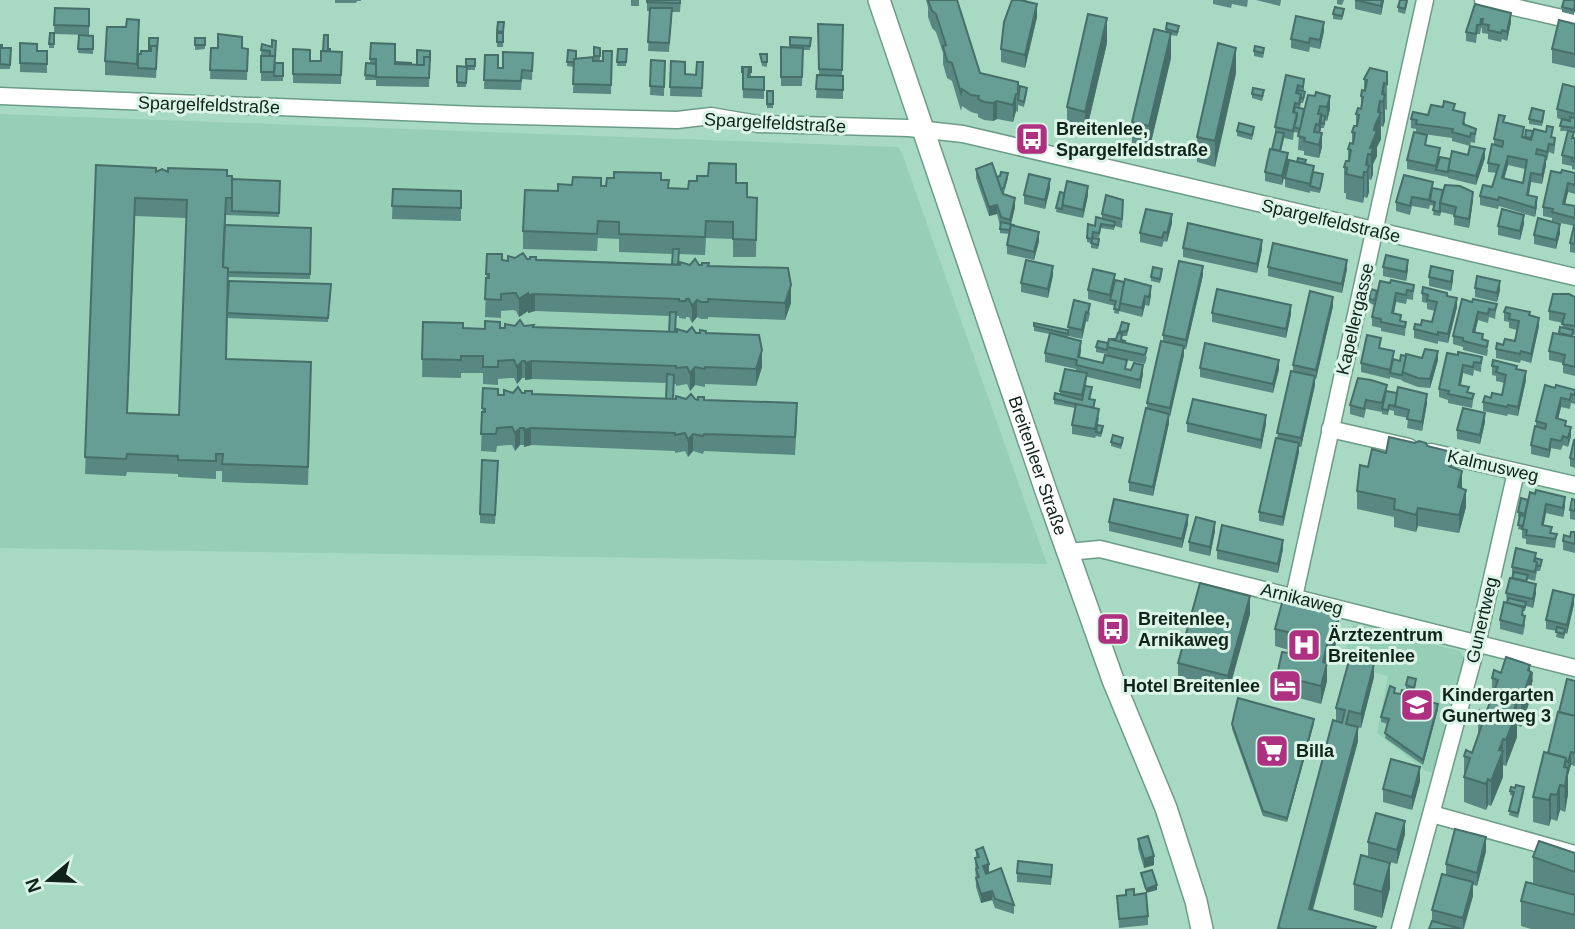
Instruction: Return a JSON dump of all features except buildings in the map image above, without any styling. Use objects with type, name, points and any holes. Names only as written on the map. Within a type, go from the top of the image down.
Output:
[{"type":"main road","name":"Breitenleer Straße","points":[[880,0],[1113,680],[1166,808],[1196,901],[1202,929]]},
{"type":"street","name":"Kapellergasse","points":[[1294,597],[1426,0]]},
{"type":"street","points":[[1483,0],[1575,21]]},
{"type":"street","name":"Spargelfeldstraße","points":[[0,96],[477,115],[677,120],[711,116],[758,124],[922,129],[963,134],[1575,277]]},
{"type":"street","name":"Kalmusweg","points":[[1330,429],[1575,485]]},
{"type":"street","name":"Gunertweg","points":[[1401,926],[1477,644],[1516,472]]},
{"type":"street","name":"Arnikaweg","points":[[1068,552],[1100,549],[1575,668]]},
{"type":"street","points":[[1432,814],[1575,854]]},
{"type":"shaded area","points":[[0,114],[898,147],[1047,564],[0,548]]},
{"type":"shaded area","name":"Kindergarten Gunertweg 3","points":[[1353,624],[1460,651],[1464,659],[1433,773],[1426,771],[1377,733],[1388,676],[1341,664]]},
{"type":"place","name":"Breitenlee, Spargelfeldstraße","points":[[1032,139]]},
{"type":"place","name":"Breitenlee, Arnikaweg","points":[[1113,629]]},
{"type":"place","name":"Ärztezentrum Breitenlee","points":[[1304,645]]},
{"type":"place","name":"Hotel Breitenlee","points":[[1285,686]]},
{"type":"place","name":"Kindergarten Gunertweg 3","points":[[1417,705]]},
{"type":"place","name":"Billa","points":[[1272,751]]}]
